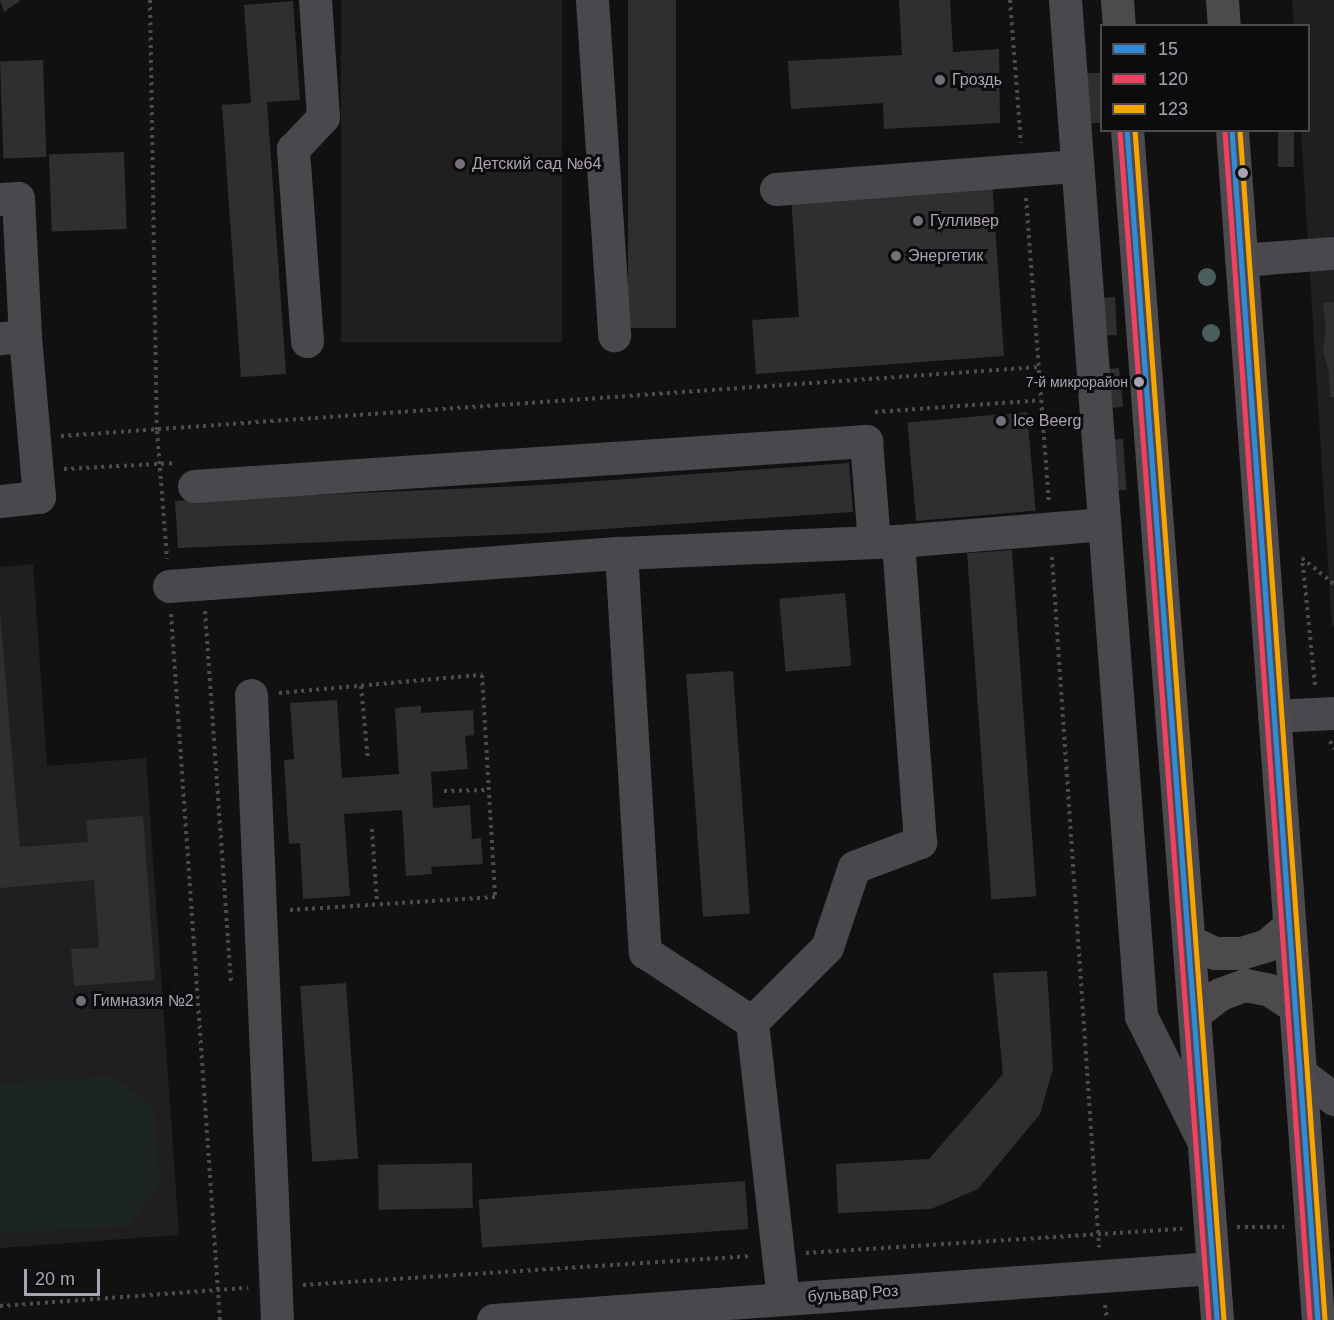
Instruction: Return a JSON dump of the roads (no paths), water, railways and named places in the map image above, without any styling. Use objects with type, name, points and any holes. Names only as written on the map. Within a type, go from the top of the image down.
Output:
[{"type":"main road","points":[[1117,0],[1119,24]]},
{"type":"main road","points":[[1222,0],[1224,24]]},
{"type":"main road","points":[[1127,132],[1191,942],[1217,1320]]},
{"type":"main road","points":[[1232,132],[1318,1320]]},
{"type":"main road","points":[[1191,942],[1215,952],[1241,953],[1267,945],[1289,926]]},
{"type":"main road","points":[[1195,1013],[1220,994],[1245,985],[1270,990],[1294,1006]]},
{"type":"street","points":[[307,341],[293,148],[323,117],[315,0]]},
{"type":"street","points":[[592,0],[614,335]]},
{"type":"street","points":[[1065,0],[1141,1016],[1204,1143]]},
{"type":"street","points":[[776,189],[1077,166]]},
{"type":"street","points":[[0,199],[18,198],[12,337],[34,438],[39,497],[0,501]]},
{"type":"street","points":[[1241,260],[1331,253]]},
{"type":"street","points":[[194,486],[866,441],[886,542],[920,842],[854,867],[827,947],[752,1022]]},
{"type":"street","points":[[169,586],[621,553],[886,542],[1104,524]]},
{"type":"street","points":[[621,553],[645,952],[752,1022]]},
{"type":"street","points":[[251,695],[277,1320]]},
{"type":"street","points":[[1274,717],[1326,713]]},
{"type":"street","points":[[752,1022],[783,1299]]},
{"type":"street","points":[[1300,1073],[1334,1099]]},
{"type":"street","name":"бульвар Роз","points":[[493,1320],[1214,1268]]},
{"type":"place","name":"Гроздь","points":[[940,80]]},
{"type":"place","name":"Детский сад №64","points":[[460,164]]},
{"type":"place","name":"Гулливер","points":[[918,221]]},
{"type":"place","name":"Энергетик","points":[[896,256]]},
{"type":"place","name":"7-й микрорайон","points":[[1139,382]]},
{"type":"place","name":"Ice Beerg","points":[[1001,421]]},
{"type":"place","name":"Гимназия №2","points":[[81,1001]]}]
